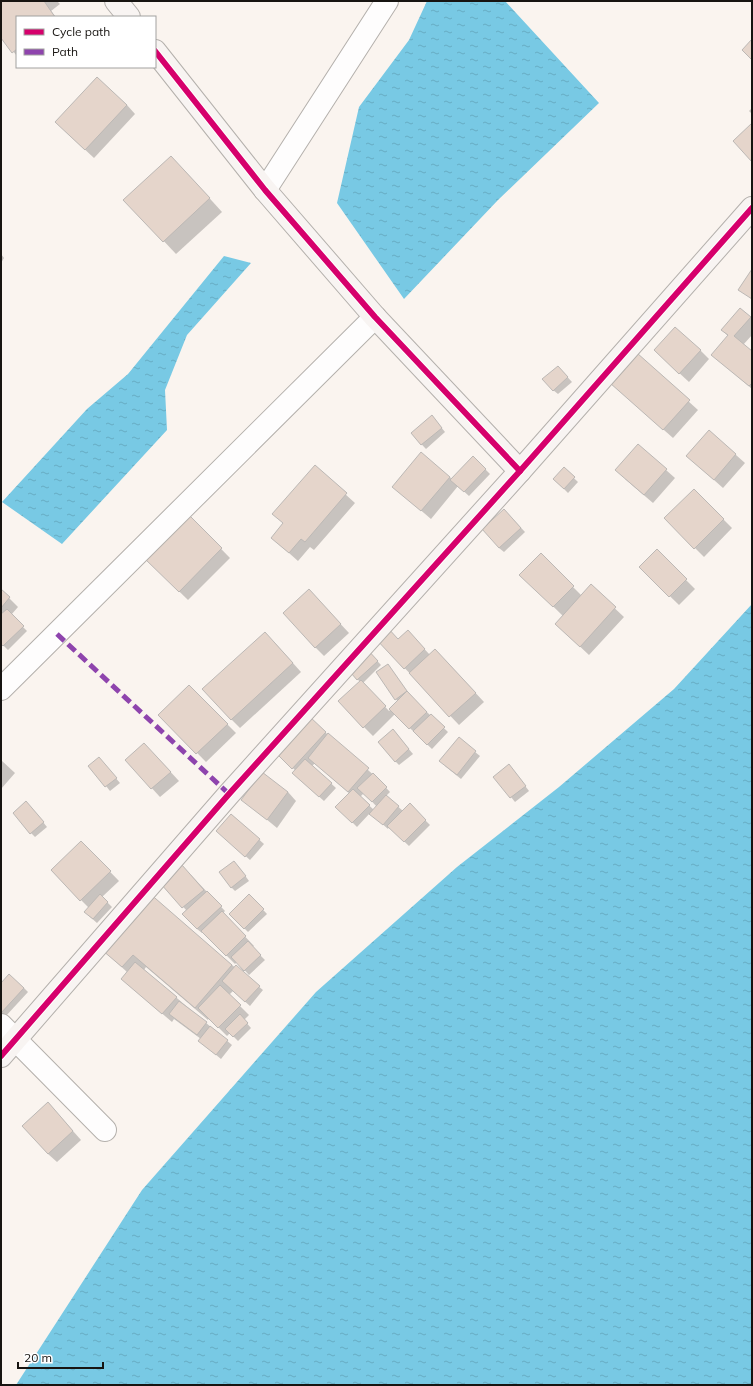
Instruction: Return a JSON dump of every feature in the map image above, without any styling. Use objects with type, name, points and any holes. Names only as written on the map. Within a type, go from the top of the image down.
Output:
[{"type":"street","points":[[116,1],[127,16]]},
{"type":"street","points":[[265,190],[387,1]]},
{"type":"street","points":[[156,52],[265,190],[375,317],[520,471]]},
{"type":"street","points":[[1,1056],[8,1032],[229,794],[520,471],[752,208]]},
{"type":"street","points":[[1,689],[375,317]]},
{"type":"street","points":[[8,1032],[104,1130]]},
{"type":"water","points":[[427,1],[505,1],[599,103],[498,200],[404,299],[337,203],[359,107],[409,40]]},
{"type":"water","points":[[224,256],[251,263],[187,335],[165,390],[167,430],[62,544],[2,502],[87,409],[128,374]]},
{"type":"water","points":[[752,604],[752,1385],[16,1385],[142,1190],[316,992],[457,867],[559,787],[674,689]]},
{"type":"building","points":[[1,1],[44,1],[54,16],[16,16],[16,50],[12,53],[1,38]]},
{"type":"building","points":[[752,39],[752,60],[742,50]]},
{"type":"building","points":[[97,77],[127,105],[85,150],[55,122]]},
{"type":"building","points":[[752,123],[752,162],[733,141]]},
{"type":"building","points":[[171,156],[210,198],[163,242],[123,200]]},
{"type":"building","points":[[752,269],[752,299],[738,290]]},
{"type":"building","points":[[740,308],[751,317],[734,336],[752,351],[752,383],[749,386],[711,355],[728,335],[721,330]]},
{"type":"building","points":[[675,327],[701,350],[679,374],[654,350]]},
{"type":"building","points":[[637,353],[690,400],[663,430],[610,383]]},
{"type":"building","points":[[558,366],[568,377],[553,391],[542,379]]},
{"type":"building","points":[[432,415],[442,428],[421,445],[411,433]]},
{"type":"building","points":[[709,430],[736,454],[714,480],[686,456]]},
{"type":"building","points":[[638,444],[667,469],[644,495],[615,470]]},
{"type":"building","points":[[421,452],[450,477],[421,511],[392,487]]},
{"type":"building","points":[[473,456],[486,469],[464,492],[450,480]]},
{"type":"building","points":[[315,465],[347,493],[305,542],[301,539],[289,553],[271,538],[283,523],[272,514]]},
{"type":"building","points":[[564,467],[575,477],[564,489],[553,479]]},
{"type":"building","points":[[694,489],[724,519],[694,549],[664,518]]},
{"type":"building","points":[[504,509],[521,528],[499,548],[482,529]]},
{"type":"building","points":[[188,514],[222,548],[179,592],[144,558]]},
{"type":"building","points":[[657,549],[687,579],[669,597],[639,567]]},
{"type":"building","points":[[541,553],[574,586],[553,607],[519,575]]},
{"type":"building","points":[[591,584],[616,607],[580,647],[555,624]]},
{"type":"building","points":[[1,589],[10,597],[1,608]]},
{"type":"building","points":[[309,589],[341,624],[315,648],[283,613]]},
{"type":"building","points":[[7,609],[24,626],[3,646],[1,644],[1,614]]},
{"type":"building","points":[[387,627],[398,639],[408,630],[425,649],[404,669],[375,638]]},
{"type":"building","points":[[265,632],[293,663],[231,720],[202,689]]},
{"type":"building","points":[[366,648],[378,661],[357,680],[346,667]]},
{"type":"building","points":[[435,649],[476,693],[449,717],[409,673]]},
{"type":"building","points":[[388,664],[407,691],[395,700],[376,672]]},
{"type":"building","points":[[361,680],[386,706],[363,728],[338,701]]},
{"type":"building","points":[[189,685],[228,724],[196,754],[158,715]]},
{"type":"building","points":[[407,691],[427,712],[409,729],[389,709]]},
{"type":"building","points":[[431,714],[445,727],[427,745],[413,731]]},
{"type":"building","points":[[309,716],[326,732],[292,769],[275,752]]},
{"type":"building","points":[[393,729],[409,749],[395,762],[378,742]]},
{"type":"building","points":[[328,733],[369,768],[348,792],[308,758]]},
{"type":"building","points":[[459,737],[476,751],[457,775],[439,761]]},
{"type":"building","points":[[144,743],[171,772],[151,789],[125,760]]},
{"type":"building","points":[[99,757],[117,778],[105,787],[88,766]]},
{"type":"building","points":[[305,759],[332,783],[319,797],[292,773]]},
{"type":"building","points":[[509,764],[526,786],[510,798],[493,777]]},
{"type":"building","points":[[262,772],[288,792],[267,820],[241,800]]},
{"type":"building","points":[[373,773],[387,787],[372,802],[357,788]]},
{"type":"building","points":[[353,789],[370,805],[352,823],[335,807]]},
{"type":"building","points":[[386,795],[399,806],[383,825],[369,814]]},
{"type":"building","points":[[26,801],[44,822],[30,834],[13,813]]},
{"type":"building","points":[[410,803],[426,820],[404,842],[387,826]]},
{"type":"building","points":[[231,814],[260,839],[245,857],[216,831]]},
{"type":"building","points":[[81,841],[111,871],[80,901],[51,870]]},
{"type":"building","points":[[234,861],[246,876],[231,888],[219,872]]},
{"type":"building","points":[[182,865],[204,890],[182,908],[161,884]]},
{"type":"building","points":[[207,891],[222,906],[197,929],[182,914]]},
{"type":"building","points":[[148,892],[232,965],[195,1008],[133,955],[122,967],[102,950]]},
{"type":"building","points":[[100,894],[108,902],[93,919],[84,912]]},
{"type":"building","points":[[249,894],[264,909],[244,929],[229,914]]},
{"type":"building","points":[[222,911],[246,936],[226,956],[201,931]]},
{"type":"building","points":[[248,941],[261,955],[244,971],[231,957]]},
{"type":"building","points":[[135,962],[177,997],[162,1014],[121,979]]},
{"type":"building","points":[[236,965],[260,986],[245,1002],[222,981]]},
{"type":"building","points":[[9,974],[24,988],[1,1013],[1,983]]},
{"type":"building","points":[[220,985],[241,1005],[218,1028],[198,1008]]},
{"type":"building","points":[[179,1001],[207,1022],[197,1035],[169,1014]]},
{"type":"building","points":[[240,1014],[248,1023],[233,1037],[225,1029]]},
{"type":"building","points":[[210,1026],[228,1040],[216,1055],[198,1041]]},
{"type":"building","points":[[48,1102],[73,1131],[48,1154],[22,1126]]},
{"type":"marked path","points":[[57,634],[229,794]]},
{"type":"cycle path","points":[[156,52],[265,190],[375,317],[520,471]]},
{"type":"cycle path","points":[[1,1056],[229,794],[520,471],[752,208]]}]
